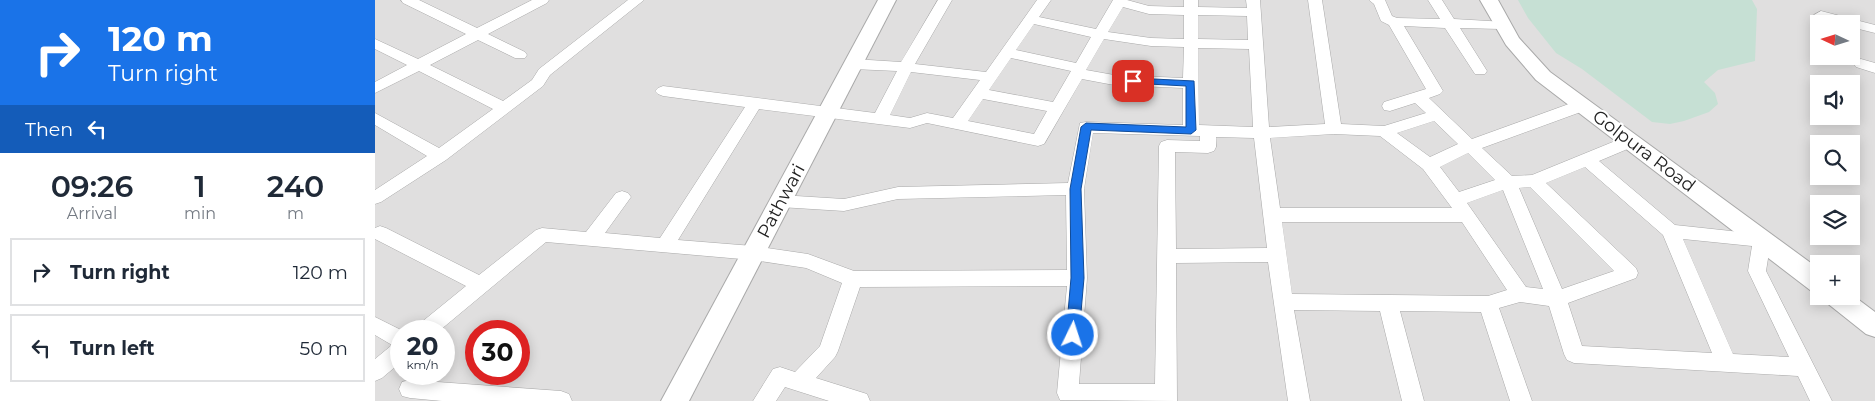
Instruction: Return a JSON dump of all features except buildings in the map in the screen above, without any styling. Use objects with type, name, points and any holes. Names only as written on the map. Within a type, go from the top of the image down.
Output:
[{"type":"street","points":[[408,0],[520,55]]},
{"type":"street","points":[[375,88],[542,0]]},
{"type":"street","points":[[375,198],[440,156],[538,83],[544,72],[637,0]]},
{"type":"street","name":"Pathwari","points":[[675,401],[887,0]]},
{"type":"street","points":[[880,119],[906,67],[945,0]]},
{"type":"street","points":[[957,124],[1045,0]]},
{"type":"street","points":[[1315,0],[1334,129]]},
{"type":"street","points":[[1376,0],[1380,2],[1386,18],[1394,22],[1501,25]]},
{"type":"street","points":[[1435,0],[1480,71]]},
{"type":"street","name":"Golpura Road","points":[[1489,0],[1501,25],[1521,54],[1543,76],[1810,276]]},
{"type":"street","points":[[663,91],[910,123],[927,118],[1039,140],[1119,1],[1149,10],[1191,5],[1253,6],[1262,133],[1283,302],[1299,401]]},
{"type":"street","points":[[1191,5],[1191,130]]},
{"type":"street","points":[[1031,19],[1117,38],[1256,45]]},
{"type":"street","points":[[1390,106],[1435,91],[1394,22]]},
{"type":"street","points":[[1860,25],[1875,29]]},
{"type":"street","points":[[375,43],[504,108]]},
{"type":"street","points":[[1007,54],[1114,80],[1191,83]]},
{"type":"street","points":[[853,64],[906,67],[991,77]]},
{"type":"street","points":[[979,93],[1057,108]]},
{"type":"street","points":[[1417,96],[1508,182],[1557,299],[1574,354],[1805,367]]},
{"type":"street","points":[[665,245],[755,102]]},
{"type":"street","points":[[1429,165],[1469,146],[1583,105]]},
{"type":"street","points":[[1208,131],[1208,147],[1167,146],[1166,397],[1068,392],[1077,278],[1075,189],[1086,127],[1191,130],[1262,133],[1334,129],[1385,131],[1438,116]]},
{"type":"street","points":[[375,118],[440,156]]},
{"type":"street","points":[[1385,131],[1429,165],[1467,215],[1519,294]]},
{"type":"street","points":[[1456,200],[1508,182],[1534,181],[1631,141]]},
{"type":"street","points":[[1587,159],[1670,232],[1727,363]]},
{"type":"street","points":[[1283,302],[1488,304],[1519,294],[1557,299],[1629,273],[1534,181]]},
{"type":"street","points":[[780,201],[844,205],[898,192],[1075,189]]},
{"type":"street","points":[[591,239],[622,197]]},
{"type":"street","points":[[1272,215],[1467,215]]},
{"type":"street","points":[[1670,232],[1762,240],[1757,271],[1821,401]]},
{"type":"street","points":[[380,233],[481,285]]},
{"type":"street","points":[[438,320],[542,235],[753,252],[808,261],[853,279],[1077,278]]},
{"type":"street","points":[[1166,256],[1277,255]]},
{"type":"street","points":[[799,382],[828,351],[853,279]]},
{"type":"street","points":[[1388,304],[1413,401]]},
{"type":"street","points":[[1488,304],[1521,401]]},
{"type":"street","points":[[1848,305],[1875,326]]},
{"type":"street","points":[[375,325],[390,334]]},
{"type":"street","points":[[375,372],[390,359]]},
{"type":"street","points":[[764,401],[780,376],[799,382],[829,397],[859,401]]},
{"type":"street","points":[[410,390],[470,398],[561,401]]},
{"type":"shaded area","points":[[375,0],[1875,0],[1875,401],[375,401]]},
{"type":"green space","points":[[1518,0],[1752,0],[1757,9],[1755,61],[1718,70],[1704,82],[1715,93],[1718,104],[1709,112],[1670,124],[1652,122],[1582,69],[1556,53],[1528,18]]},
{"type":"route","points":[[1073,335],[1077,278],[1075,189],[1086,127],[1191,130],[1191,83],[1133,81]]}]
